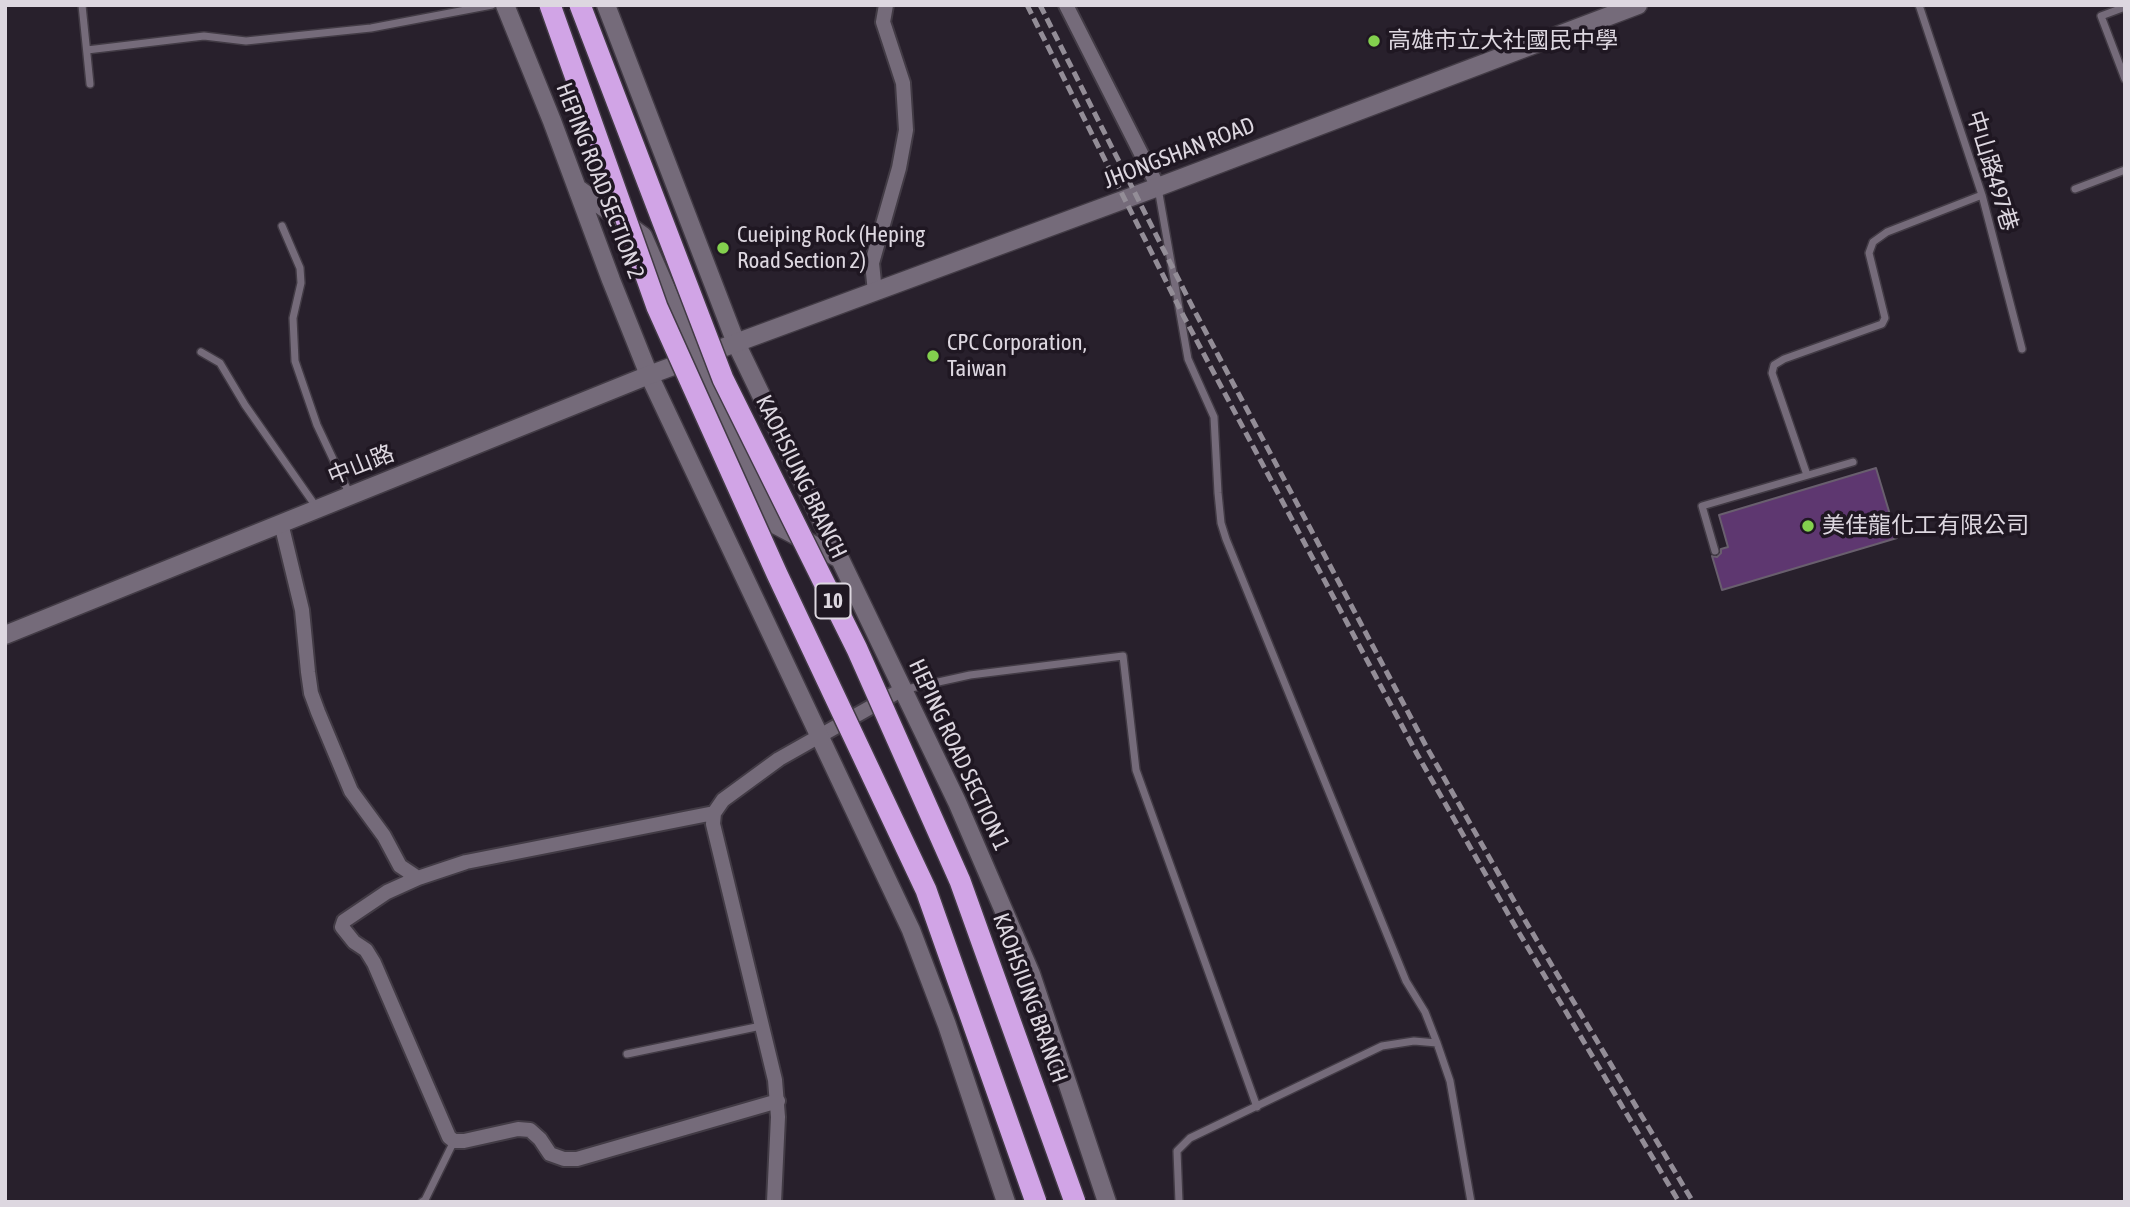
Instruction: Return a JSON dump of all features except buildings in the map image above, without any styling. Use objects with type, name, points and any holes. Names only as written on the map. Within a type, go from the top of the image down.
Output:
[{"type":"highway","name":"10","points":[[550,5],[657,307],[777,575],[926,890],[1036,1202]]},
{"type":"highway","name":"KAOHSIUNG BRANCH","points":[[580,5],[723,379],[857,649],[960,881],[1075,1202]]},
{"type":"street","name":"HEPING ROAD SECTION 2","points":[[505,5],[649,375]]},
{"type":"street","points":[[606,5],[736,343]]},
{"type":"street","points":[[874,292],[872,263],[899,168],[906,130],[903,83],[883,22],[886,5]]},
{"type":"street","points":[[1066,5],[1158,187]]},
{"type":"street","name":"JHONGSHAN ROAD","points":[[736,343],[1638,5]]},
{"type":"street","points":[[577,188],[643,236],[696,357],[776,525],[840,559]]},
{"type":"street","name":"中山路","points":[[5,635],[649,375],[736,343]]},
{"type":"street","name":"HEPING ROAD SECTION 1","points":[[736,343],[957,802],[1031,975],[1107,1202]]},
{"type":"street","points":[[649,375],[911,930],[947,1025],[1006,1202]]},
{"type":"street","points":[[281,523],[302,610],[308,672],[315,703],[351,791],[384,835],[400,866],[418,878]]},
{"type":"street","points":[[774,1202],[778,1101],[775,1080],[713,824],[714,813],[723,800],[779,759],[901,690]]},
{"type":"street","points":[[714,813],[466,862],[387,892],[344,921],[342,926],[354,942],[366,950],[374,963],[449,1137],[454,1140],[518,1129],[530,1130],[550,1154],[564,1159],[577,1159],[778,1101]]},
{"type":"lane","points":[[82,5],[90,84]]},
{"type":"lane","points":[[87,50],[204,36],[246,41],[371,28],[492,5]]},
{"type":"lane","name":"中山路497巷","points":[[1919,5],[1982,195],[2022,349]]},
{"type":"lane","points":[[2125,7],[2101,16],[2125,79]]},
{"type":"lane","points":[[2075,189],[2125,170]]},
{"type":"lane","points":[[1158,187],[1188,359],[1214,417],[1221,523],[1406,981],[1425,1013],[1437,1043],[1450,1080],[1471,1202]]},
{"type":"lane","points":[[1807,475],[1772,373],[1774,365],[1882,324],[1885,318],[1869,253],[1873,242],[1887,232],[1982,195]]},
{"type":"lane","points":[[282,226],[300,268],[301,283],[293,318],[295,361],[317,425],[350,495]]},
{"type":"lane","points":[[201,352],[220,363],[245,405],[318,508]]},
{"type":"lane","points":[[1715,551],[1702,506],[1853,462]]},
{"type":"lane","points":[[901,690],[971,675],[1123,656],[1136,770],[1257,1107]]},
{"type":"lane","points":[[627,1054],[762,1026]]},
{"type":"lane","points":[[1179,1202],[1177,1151],[1191,1138],[1382,1046],[1414,1041],[1437,1043]]},
{"type":"lane","points":[[422,1202],[454,1140]]},
{"type":"railway","points":[[1027,5],[1183,315],[1417,754],[1515,926],[1679,1202]]},
{"type":"railway","points":[[1040,5],[1193,308],[1426,746],[1526,922],[1693,1202]]},
{"type":"place","name":"高雄市立大社國民中學","points":[[1374,41]]},
{"type":"place","name":"Cueiping Rock (Heping Road Section 2)","points":[[723,248]]},
{"type":"place","name":"CPC Corporation, Taiwan","points":[[933,356]]},
{"type":"place","name":"美佳龍化工有限公司","points":[[1808,526]]}]
